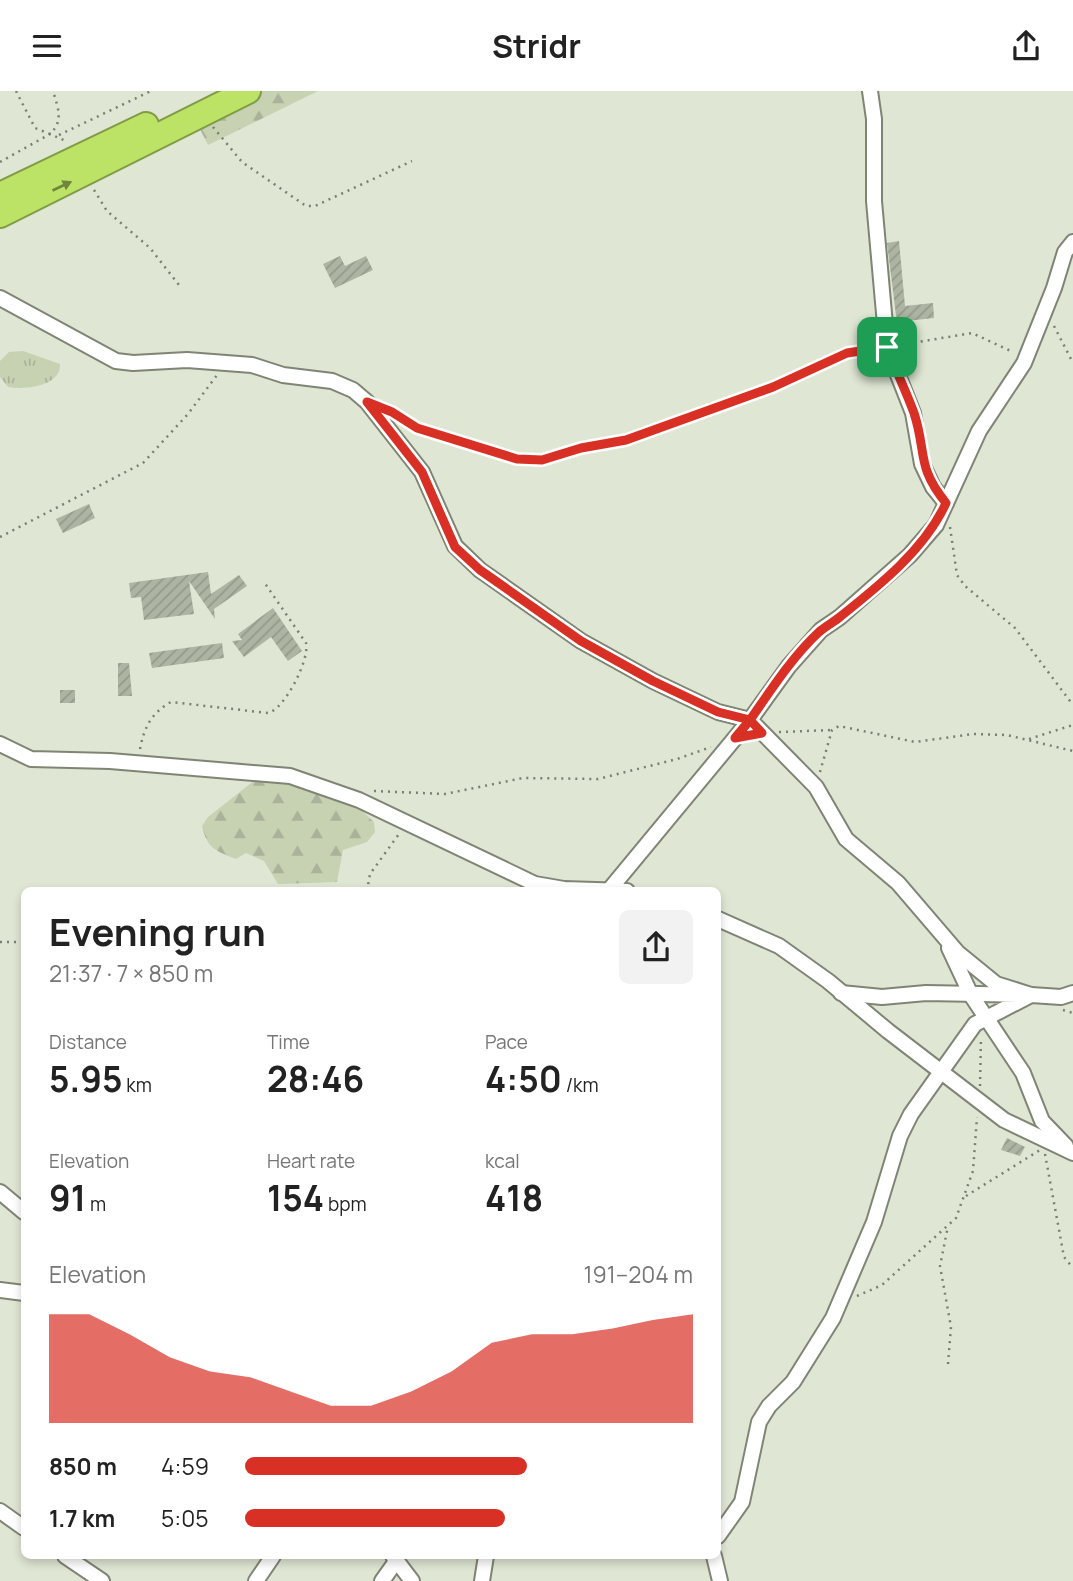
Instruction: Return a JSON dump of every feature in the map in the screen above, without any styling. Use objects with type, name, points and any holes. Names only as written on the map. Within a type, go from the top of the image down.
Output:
[{"type":"highway","points":[[0,215],[215,91]]},
{"type":"highway","points":[[0,195],[83,165],[248,91]]},
{"type":"street","points":[[870,91],[874,119],[874,201],[887,347],[914,413],[922,464],[933,487],[946,503]]},
{"type":"street","points":[[612,887],[821,630],[840,617],[910,555],[936,525],[979,431],[1024,363],[1046,311],[1065,252],[1073,242]]},
{"type":"street","points":[[0,298],[116,361],[133,363],[187,360],[252,365],[283,375],[332,381],[353,390],[367,402],[422,472],[455,547],[480,570],[581,641],[718,712],[750,720],[816,787],[846,839],[898,883],[958,953],[996,984],[1031,995]]},
{"type":"street","points":[[0,744],[31,759],[139,763],[289,776],[359,800],[540,887]]},
{"type":"street","points":[[721,920],[779,946],[1004,1120],[1072,1152]]},
{"type":"street","points":[[943,934],[982,1020],[1023,1073],[1042,1121],[1072,1152]]},
{"type":"street","points":[[841,992],[882,997],[926,993],[1060,997],[1073,993]]},
{"type":"street","points":[[721,1532],[742,1502],[759,1422],[809,1360],[840,1301],[874,1222],[900,1136],[911,1114],[940,1072],[982,1020],[1031,995]]},
{"type":"street","points":[[0,1192],[21,1210]]},
{"type":"street","points":[[0,1290],[21,1293]]},
{"type":"street","points":[[0,1511],[21,1526]]},
{"type":"street","points":[[71,1559],[102,1581]]},
{"type":"street","points":[[256,1581],[272,1559]]},
{"type":"street","points":[[383,1581],[394,1559]]},
{"type":"street","points":[[396,1559],[412,1581]]},
{"type":"street","points":[[482,1581],[486,1559]]},
{"type":"street","points":[[715,1559],[720,1581]]},
{"type":"path","points":[[16,91],[35,128],[59,135],[73,145],[107,211],[150,248],[179,285]]},
{"type":"path","points":[[0,162],[58,127],[60,116],[53,91]]},
{"type":"path","points":[[59,135],[151,91]]},
{"type":"path","points":[[203,113],[242,162],[306,205],[315,206],[412,161]]},
{"type":"path","points":[[1046,311],[1073,363]]},
{"type":"path","points":[[392,412],[417,428],[517,459],[542,460],[581,448],[626,440],[773,387],[847,353],[972,333],[1014,352],[1034,339]]},
{"type":"path","points":[[0,537],[104,486],[143,463],[188,414],[215,379],[224,362]]},
{"type":"path","points":[[946,503],[957,575],[965,586],[1015,628],[1073,705]]},
{"type":"path","points":[[139,763],[144,731],[152,716],[171,702],[268,713],[281,707],[308,653],[306,643],[264,582]]},
{"type":"path","points":[[1029,739],[1073,725]]},
{"type":"path","points":[[762,733],[832,730],[839,726],[915,742],[973,734],[1029,739],[1073,751]]},
{"type":"path","points":[[816,787],[832,730]]},
{"type":"path","points":[[365,791],[445,793],[523,778],[598,779],[677,759],[735,738]]},
{"type":"path","points":[[368,887],[377,863],[408,822]]},
{"type":"path","points":[[0,942],[21,941]]},
{"type":"path","points":[[948,1364],[950,1317],[940,1266],[949,1225],[966,1196],[973,1171],[982,1069],[982,1020]]},
{"type":"path","points":[[966,1196],[1044,1147],[1064,1257],[1073,1268]]},
{"type":"path","points":[[840,1301],[869,1293],[881,1285],[949,1225]]},
{"type":"green space","points":[[253,91],[318,91],[208,145],[195,119]]},
{"type":"green space","points":[[23,351],[60,364],[55,377],[33,387],[8,387],[0,377],[0,361],[9,352]]},
{"type":"green space","points":[[282,779],[358,807],[374,822],[375,832],[367,842],[343,850],[337,882],[278,884],[264,861],[246,853],[236,859],[217,851],[206,839],[202,826],[208,817],[255,780]]},
{"type":"building","points":[[899,241],[905,306],[933,303],[934,318],[906,321],[907,330],[898,331],[887,243]]},
{"type":"building","points":[[340,256],[345,266],[366,256],[373,270],[335,288],[323,264]]},
{"type":"building","points":[[89,504],[95,518],[63,533],[56,519]]},
{"type":"building","points":[[208,572],[211,594],[239,575],[247,586],[214,609],[215,619],[189,581],[194,614],[144,620],[141,597],[131,598],[129,583]]},
{"type":"building","points":[[273,608],[302,651],[288,661],[271,637],[244,657],[232,641],[242,640],[238,634]]},
{"type":"building","points":[[222,643],[224,658],[152,668],[149,653]]},
{"type":"building","points":[[118,663],[129,663],[132,696],[118,696]]},
{"type":"building","points":[[60,690],[75,690],[75,703],[60,703]]},
{"type":"building","points":[[1007,1138],[1025,1147],[1020,1156],[1001,1150]]},
{"type":"route","points":[[887,347],[847,353],[773,387],[626,440],[581,448],[542,460],[517,459],[417,428],[392,412],[367,402],[422,472],[455,547],[480,570],[510,594],[581,641],[653,681],[718,712],[750,720],[735,738],[762,733],[750,720],[789,666],[821,630],[840,617],[910,555],[936,525],[946,503],[933,487],[922,464],[914,413],[887,347]]}]
